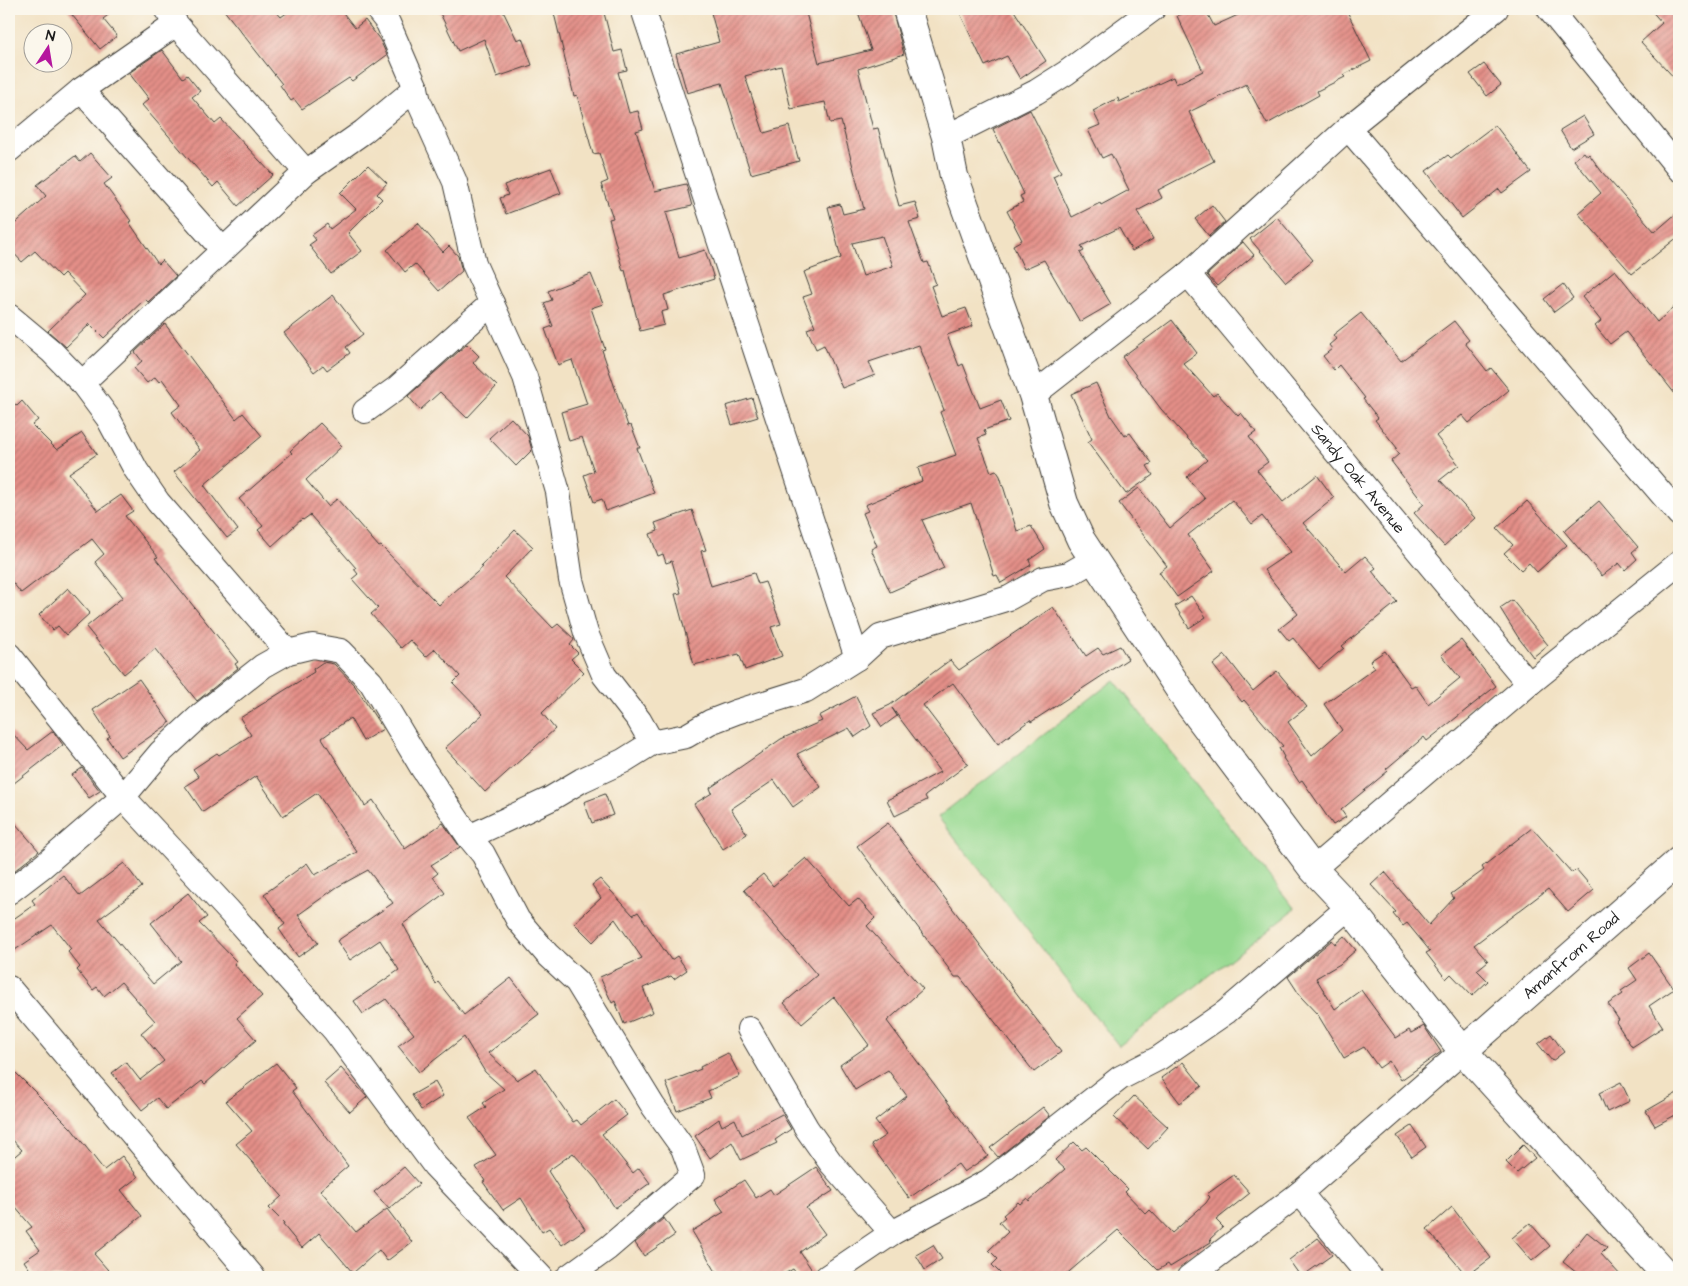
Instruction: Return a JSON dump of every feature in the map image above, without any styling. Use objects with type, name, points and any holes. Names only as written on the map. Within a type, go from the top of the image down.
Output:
[{"type":"street","points":[[377,9],[388,23],[416,88],[419,102],[455,182],[474,264],[525,377],[558,492],[571,580],[586,633],[604,675],[639,720],[652,743]]},
{"type":"street","points":[[644,9],[857,658]]},
{"type":"street","points":[[907,9],[946,137],[954,176],[1033,395],[1064,503],[1081,540],[1095,558],[1189,704],[1313,869],[1349,907],[1463,1051],[1668,1277]]},
{"type":"street","points":[[946,137],[1036,92],[1066,73],[1153,9]]},
{"type":"street","points":[[1548,9],[1679,169]]},
{"type":"street","points":[[1033,395],[1188,274],[1348,128],[1486,12]]},
{"type":"street","points":[[9,150],[171,16],[306,172]]},
{"type":"street","points":[[82,383],[222,249],[306,172],[363,132],[416,88]]},
{"type":"street","points":[[81,90],[222,249]]},
{"type":"street","points":[[1348,128],[1679,514]]},
{"type":"street","name":"Sandy Oak Avenue","points":[[1188,274],[1529,684]]},
{"type":"street","points":[[365,411],[397,388],[492,303]]},
{"type":"street","points":[[9,316],[51,351],[82,383],[108,418],[136,470],[158,502],[288,652]]},
{"type":"street","points":[[469,837],[550,799],[582,780],[624,761],[652,743],[686,736],[710,722],[736,712],[806,690],[857,658],[880,638],[1009,598],[1042,579],[1068,574],[1095,558]]},
{"type":"street","points":[[1313,869],[1529,684],[1679,563]]},
{"type":"street","points":[[9,892],[43,866],[122,797],[161,752],[201,715],[263,666],[288,652],[312,646],[341,651],[371,682],[423,769],[469,837],[483,854],[518,920],[547,954],[577,982],[653,1106],[683,1148],[693,1176],[608,1248],[568,1277]]},
{"type":"street","points":[[9,655],[122,797],[229,911],[335,1031],[435,1166],[541,1277]]},
{"type":"street","name":"Amanfrom Road","points":[[1463,1051],[1677,869]]},
{"type":"street","points":[[828,1277],[892,1233],[989,1181],[1120,1078],[1159,1058],[1226,1012],[1349,907]]},
{"type":"street","points":[[9,988],[253,1277]]},
{"type":"street","points":[[749,1029],[812,1136],[831,1163],[892,1233]]},
{"type":"street","points":[[1189,1277],[1300,1193],[1463,1051]]},
{"type":"street","points":[[1300,1193],[1370,1277]]},
{"type":"green space","points":[[1114,680],[1295,909],[1119,1046],[938,817]]},
{"type":"building","points":[[67,9],[116,9],[103,19],[117,36],[100,49]]},
{"type":"building","points":[[223,9],[274,9],[281,17],[292,9],[340,9],[355,28],[365,20],[380,40],[387,55],[352,81],[349,78],[302,109],[294,99],[291,101],[280,85],[282,84]]},
{"type":"building","points":[[438,9],[502,9],[517,40],[522,38],[532,65],[497,77],[484,39],[458,51]]},
{"type":"building","points":[[553,9],[603,9],[614,52],[622,50],[627,70],[618,72],[629,113],[638,111],[643,129],[636,131],[655,191],[686,184],[692,206],[666,212],[679,258],[705,250],[714,279],[664,295],[668,310],[661,312],[664,325],[640,331],[625,270],[623,271],[609,219],[613,218],[601,184],[608,181],[599,153],[593,154],[577,95],[574,96]]},
{"type":"building","points":[[710,9],[752,9],[754,13],[770,9],[805,9],[819,63],[871,50],[857,9],[892,9],[904,54],[858,69],[873,129],[878,128],[899,206],[915,202],[920,219],[909,222],[924,263],[928,262],[936,284],[931,286],[942,316],[966,308],[973,326],[947,335],[959,366],[963,364],[980,408],[1001,400],[1009,421],[984,430],[986,435],[978,438],[991,472],[996,470],[1000,476],[1017,531],[1031,526],[1045,549],[1029,560],[1031,565],[1001,583],[997,575],[994,576],[971,503],[922,520],[944,568],[890,592],[871,549],[877,546],[863,513],[868,511],[865,505],[922,481],[918,468],[956,455],[940,412],[944,410],[919,345],[869,362],[875,375],[842,388],[824,345],[816,349],[807,329],[815,326],[803,297],[812,294],[804,272],[841,258],[828,207],[840,204],[843,214],[864,209],[841,121],[830,123],[825,102],[791,109],[781,66],[745,76],[764,133],[789,126],[799,161],[751,174],[722,83],[687,93],[676,54],[719,42]],"holes":[[[882,236],[893,266],[863,276],[852,243]]]},
{"type":"building","points":[[958,9],[1013,9],[1046,61],[1020,79],[1007,56],[985,66]]},
{"type":"building","points":[[1191,9],[1205,9],[1214,26],[1251,9],[1346,9],[1371,61],[1343,75],[1345,77],[1317,91],[1319,95],[1267,124],[1246,84],[1189,112],[1214,161],[1158,190],[1162,198],[1137,211],[1153,239],[1132,251],[1119,228],[1081,246],[1084,251],[1080,253],[1111,304],[1080,322],[1044,260],[1024,269],[1013,245],[1022,240],[1007,211],[1023,202],[1020,196],[1024,194],[993,129],[1030,110],[1061,172],[1053,176],[1072,217],[1100,203],[1101,205],[1129,190],[1111,154],[1102,158],[1088,130],[1100,125],[1093,111],[1118,98],[1119,102],[1173,77],[1176,84],[1203,71],[1177,16]]},
{"type":"building","points":[[1650,9],[1679,9],[1679,83],[1641,42],[1662,23]]},
{"type":"building","points":[[162,50],[183,78],[187,75],[200,91],[192,97],[215,124],[221,119],[273,175],[238,206],[218,182],[213,187],[142,105],[149,99],[129,73]]},
{"type":"building","points":[[1484,64],[1501,85],[1487,96],[1470,74]]},
{"type":"building","points":[[1583,116],[1594,134],[1571,148],[1560,130]]},
{"type":"building","points":[[1495,125],[1531,172],[1502,193],[1499,189],[1462,218],[1426,171],[1448,155],[1451,158]]},
{"type":"building","points":[[1584,152],[1587,156],[1589,154],[1602,172],[1655,232],[1679,211],[1679,236],[1632,274],[1578,213],[1601,193],[1574,160]]},
{"type":"building","points":[[90,153],[112,178],[104,184],[131,221],[129,222],[158,264],[162,260],[176,276],[148,302],[145,299],[104,338],[90,324],[66,347],[48,331],[85,295],[64,273],[60,277],[35,251],[22,262],[9,248],[9,229],[46,196],[37,185],[75,156],[80,162]]},
{"type":"building","points":[[368,165],[387,183],[377,194],[382,199],[348,233],[362,251],[331,274],[309,245],[316,240],[312,235],[327,224],[330,229],[356,209],[340,193]]},
{"type":"building","points":[[551,168],[561,193],[506,214],[500,198],[508,195],[504,185]]},
{"type":"building","points":[[1212,205],[1225,222],[1209,236],[1195,219]]},
{"type":"building","points":[[1277,217],[1313,260],[1286,282],[1250,239]]},
{"type":"building","points":[[418,223],[443,252],[449,246],[458,256],[462,271],[439,291],[415,264],[405,272],[387,250]]},
{"type":"building","points":[[1243,242],[1254,255],[1217,286],[1207,275]]},
{"type":"building","points":[[1615,270],[1657,322],[1679,303],[1679,399],[1626,332],[1610,344],[1595,326],[1601,321],[1582,297]]},
{"type":"building","points":[[591,274],[603,304],[591,308],[605,349],[602,350],[628,426],[631,425],[640,448],[637,448],[654,493],[606,511],[602,499],[594,502],[584,475],[594,471],[582,437],[569,441],[561,412],[587,404],[572,360],[558,365],[545,329],[553,326],[544,303],[552,300],[548,291]]},
{"type":"building","points":[[1563,284],[1573,298],[1554,312],[1544,299]]},
{"type":"building","points":[[333,295],[363,334],[346,347],[350,353],[327,370],[323,365],[314,372],[284,333]]},
{"type":"building","points":[[1361,313],[1401,361],[1454,321],[1469,340],[1465,343],[1487,371],[1491,368],[1509,390],[1469,423],[1462,415],[1436,436],[1459,465],[1440,480],[1475,518],[1444,546],[1414,513],[1424,504],[1391,461],[1399,454],[1395,449],[1397,448],[1375,420],[1378,418],[1339,365],[1334,370],[1323,356],[1332,349],[1329,345],[1336,339],[1333,335]]},
{"type":"building","points":[[1172,320],[1197,353],[1183,363],[1213,396],[1217,393],[1238,416],[1241,413],[1256,432],[1249,437],[1268,462],[1257,470],[1283,502],[1317,475],[1334,498],[1303,523],[1346,572],[1365,556],[1376,568],[1372,571],[1397,602],[1342,646],[1344,648],[1319,669],[1293,638],[1289,641],[1279,629],[1298,614],[1264,570],[1291,552],[1262,516],[1252,524],[1232,500],[1188,535],[1214,571],[1177,597],[1159,572],[1167,566],[1119,503],[1139,488],[1170,528],[1205,499],[1187,477],[1207,460],[1161,409],[1122,357]]},
{"type":"building","points":[[165,324],[236,419],[243,413],[262,436],[204,485],[238,530],[227,538],[174,472],[200,450],[172,412],[181,405],[162,379],[159,382],[155,377],[147,383],[134,368],[142,361],[135,352]]},
{"type":"building","points":[[467,344],[479,356],[473,363],[497,386],[467,418],[440,392],[420,410],[408,396]]},
{"type":"building","points":[[1096,383],[1111,416],[1125,436],[1130,433],[1152,463],[1147,466],[1153,475],[1126,494],[1088,442],[1092,439],[1071,394]]},
{"type":"building","points":[[752,398],[758,417],[732,425],[726,406]]},
{"type":"building","points":[[9,399],[17,406],[22,401],[38,420],[32,425],[57,450],[82,433],[97,454],[69,473],[98,511],[121,495],[133,511],[125,516],[158,557],[155,558],[238,662],[235,664],[238,668],[197,701],[155,649],[124,674],[86,627],[123,597],[95,562],[104,554],[92,539],[21,593],[9,578]]},
{"type":"building","points":[[511,418],[528,436],[532,450],[516,466],[489,438]]},
{"type":"building","points":[[320,423],[342,446],[306,480],[328,506],[337,499],[379,547],[381,546],[439,605],[483,567],[481,566],[515,530],[533,547],[504,577],[553,628],[558,624],[573,638],[574,640],[570,645],[578,653],[571,659],[584,672],[542,713],[555,729],[485,792],[445,748],[483,714],[453,683],[460,676],[435,649],[426,657],[410,640],[401,648],[371,614],[378,608],[352,579],[358,574],[354,569],[356,568],[310,515],[302,519],[272,546],[258,530],[263,526],[239,499],[292,453],[290,451]]},
{"type":"building","points":[[1527,501],[1567,545],[1537,572],[1529,563],[1521,570],[1504,553],[1513,545],[1497,528]]},
{"type":"building","points":[[1599,501],[1638,547],[1632,552],[1637,559],[1625,570],[1619,563],[1602,576],[1564,531]]},
{"type":"building","points":[[692,510],[706,550],[701,551],[711,586],[754,573],[758,584],[765,582],[781,624],[771,627],[782,656],[745,670],[739,654],[694,665],[675,594],[681,593],[672,561],[666,563],[663,554],[658,556],[650,534],[658,531],[655,523]]},
{"type":"building","points":[[68,588],[90,613],[66,635],[58,626],[53,630],[39,615]]},
{"type":"building","points":[[1191,596],[1206,617],[1189,628],[1175,606]]},
{"type":"building","points":[[1512,600],[1548,645],[1533,657],[1500,608]]},
{"type":"building","points":[[1053,607],[1086,656],[1098,648],[1103,654],[1120,646],[1128,659],[1031,722],[1030,720],[998,744],[953,683],[923,705],[968,764],[925,796],[927,800],[895,816],[887,800],[940,772],[892,708],[897,716],[882,727],[873,713],[890,705],[950,660],[959,670]]},
{"type":"building","points":[[1461,640],[1496,686],[1427,741],[1424,737],[1386,769],[1388,771],[1341,810],[1346,817],[1333,825],[1302,780],[1299,782],[1283,758],[1279,748],[1283,746],[1244,700],[1242,702],[1213,665],[1225,655],[1253,691],[1277,671],[1307,707],[1288,722],[1312,756],[1342,730],[1324,704],[1375,668],[1370,661],[1385,651],[1411,687],[1415,685],[1428,704],[1460,678],[1441,655]]},
{"type":"building","points":[[323,662],[334,664],[355,686],[383,729],[363,741],[350,718],[322,738],[365,806],[373,800],[405,849],[443,823],[460,847],[431,865],[438,873],[433,877],[445,893],[403,924],[436,984],[438,982],[464,1015],[511,978],[539,1014],[488,1053],[517,1080],[536,1068],[573,1122],[577,1120],[581,1125],[614,1099],[627,1115],[602,1134],[633,1173],[639,1168],[650,1183],[615,1208],[597,1180],[573,1153],[548,1171],[585,1229],[562,1245],[549,1228],[542,1232],[521,1198],[503,1210],[483,1182],[485,1181],[476,1167],[496,1155],[469,1118],[486,1107],[483,1103],[504,1089],[485,1072],[464,1037],[419,1072],[398,1046],[414,1034],[386,999],[363,1014],[354,1001],[399,970],[380,940],[350,960],[337,941],[393,903],[368,870],[337,887],[298,915],[318,943],[298,957],[279,929],[285,924],[264,894],[307,863],[315,875],[357,852],[317,793],[283,816],[256,776],[203,812],[185,786],[199,777],[193,769],[217,753],[219,755],[251,735],[240,718],[314,672],[313,669]]},
{"type":"building","points":[[139,679],[170,723],[120,757],[107,738],[110,736],[93,710]]},
{"type":"building","points":[[856,696],[871,726],[855,737],[849,728],[797,754],[821,787],[793,807],[774,780],[731,809],[747,834],[723,849],[694,804],[712,793],[710,788],[781,739],[822,721],[819,716]]},
{"type":"building","points":[[9,730],[28,750],[53,731],[63,745],[9,787]]},
{"type":"building","points":[[82,768],[100,791],[89,798],[72,775]]},
{"type":"building","points":[[605,794],[613,815],[592,823],[584,802]]},
{"type":"building","points":[[9,816],[39,851],[9,875]]},
{"type":"building","points":[[888,823],[1061,1052],[1034,1072],[960,977],[955,977],[857,846]]},
{"type":"building","points":[[1532,828],[1572,873],[1576,869],[1594,890],[1568,912],[1548,889],[1474,945],[1488,961],[1477,970],[1488,981],[1472,996],[1451,974],[1446,979],[1426,953],[1430,951],[1407,923],[1403,926],[1393,914],[1396,912],[1371,885],[1385,872],[1429,925],[1454,898],[1451,894],[1484,870],[1482,867]]},
{"type":"building","points":[[806,858],[849,906],[858,899],[875,918],[867,926],[923,989],[887,1021],[988,1156],[964,1172],[958,1164],[909,1198],[871,1145],[886,1135],[875,1121],[907,1096],[888,1070],[855,1090],[840,1065],[869,1045],[834,997],[802,1024],[784,1003],[817,975],[744,890],[763,874],[773,886]]},
{"type":"building","points":[[124,863],[142,887],[99,919],[153,984],[181,961],[151,923],[188,893],[207,917],[199,923],[236,961],[234,964],[262,996],[237,1018],[256,1040],[205,1084],[202,1081],[166,1109],[157,1098],[142,1110],[112,1073],[126,1062],[140,1080],[164,1061],[141,1033],[155,1021],[121,982],[104,996],[97,987],[93,990],[77,970],[80,967],[68,952],[71,949],[52,925],[9,954],[9,922],[35,904],[32,900],[63,875],[80,896]]},
{"type":"building","points":[[600,879],[633,915],[638,912],[671,960],[677,956],[687,970],[674,979],[671,976],[643,988],[653,1012],[624,1024],[615,1001],[612,1003],[600,977],[642,958],[615,919],[593,942],[574,923],[601,898],[592,885]]},
{"type":"building","points":[[1344,936],[1356,950],[1340,964],[1316,978],[1335,1009],[1361,990],[1396,1038],[1409,1030],[1411,1033],[1424,1026],[1441,1052],[1401,1080],[1389,1061],[1379,1068],[1364,1047],[1344,1058],[1318,1015],[1301,997],[1288,977],[1332,940],[1335,944]]},
{"type":"building","points":[[1649,953],[1674,989],[1649,1006],[1663,1027],[1632,1047],[1616,1022],[1619,1020],[1608,1004],[1623,994],[1621,991],[1637,980],[1629,968]]},
{"type":"building","points":[[1551,1034],[1564,1052],[1552,1061],[1538,1044]]},
{"type":"building","points":[[728,1053],[740,1076],[708,1091],[711,1098],[677,1111],[666,1083],[701,1069],[700,1067]]},
{"type":"building","points":[[1183,1062],[1202,1086],[1180,1103],[1161,1078]]},
{"type":"building","points":[[276,1063],[296,1088],[292,1091],[348,1166],[320,1190],[356,1232],[387,1209],[412,1242],[387,1261],[379,1250],[353,1273],[319,1233],[302,1248],[283,1225],[284,1223],[269,1208],[282,1196],[236,1144],[252,1131],[226,1101]]},
{"type":"building","points":[[9,1066],[71,1128],[104,1170],[122,1156],[138,1177],[121,1190],[142,1216],[94,1254],[114,1277],[35,1277],[24,1261],[40,1250],[26,1231],[32,1227],[9,1200],[9,1161],[22,1150],[9,1136]]},
{"type":"building","points":[[341,1068],[367,1097],[350,1112],[324,1083]]},
{"type":"building","points":[[435,1082],[443,1096],[421,1110],[412,1095]]},
{"type":"building","points":[[1621,1082],[1630,1101],[1607,1112],[1599,1093]]},
{"type":"building","points":[[1679,1092],[1679,1113],[1655,1126],[1646,1111]]},
{"type":"building","points":[[1134,1096],[1168,1127],[1148,1149],[1114,1117]]},
{"type":"building","points":[[1043,1107],[1050,1116],[998,1157],[990,1148]]},
{"type":"building","points":[[782,1114],[791,1129],[775,1140],[777,1143],[741,1160],[732,1142],[710,1158],[695,1136],[719,1119],[722,1126],[735,1119],[742,1135]]},
{"type":"building","points":[[1412,1126],[1426,1147],[1412,1157],[1397,1136]]},
{"type":"building","points":[[1074,1142],[1082,1150],[1086,1147],[1128,1189],[1125,1192],[1146,1214],[1150,1210],[1172,1233],[1206,1203],[1210,1197],[1207,1194],[1234,1175],[1250,1193],[1216,1220],[1223,1227],[1210,1239],[1211,1242],[1170,1267],[1168,1264],[1158,1270],[1118,1230],[1063,1277],[1004,1277],[992,1265],[998,1259],[989,1250],[1008,1232],[999,1222],[1005,1217],[1003,1215],[1018,1202],[1020,1204],[1027,1198],[1029,1201],[1065,1169],[1055,1160]]},
{"type":"building","points":[[1523,1145],[1535,1158],[1517,1173],[1506,1162]]},
{"type":"building","points":[[404,1167],[419,1184],[389,1209],[374,1192]]},
{"type":"building","points":[[816,1167],[833,1191],[806,1208],[825,1234],[800,1252],[814,1273],[813,1277],[799,1277],[793,1269],[779,1277],[719,1277],[692,1231],[724,1212],[715,1199],[744,1180],[756,1198],[770,1189],[774,1195]]},
{"type":"building","points":[[1452,1207],[1491,1258],[1467,1276],[1427,1229]]},
{"type":"building","points":[[664,1218],[675,1235],[644,1256],[635,1243]]},
{"type":"building","points":[[1530,1223],[1550,1246],[1532,1261],[1512,1238]]},
{"type":"building","points":[[1587,1232],[1607,1248],[1601,1254],[1622,1277],[1582,1277],[1563,1262]]},
{"type":"building","points":[[1318,1238],[1332,1255],[1301,1277],[1289,1260]]},
{"type":"building","points":[[933,1245],[942,1259],[925,1270],[916,1255]]}]
